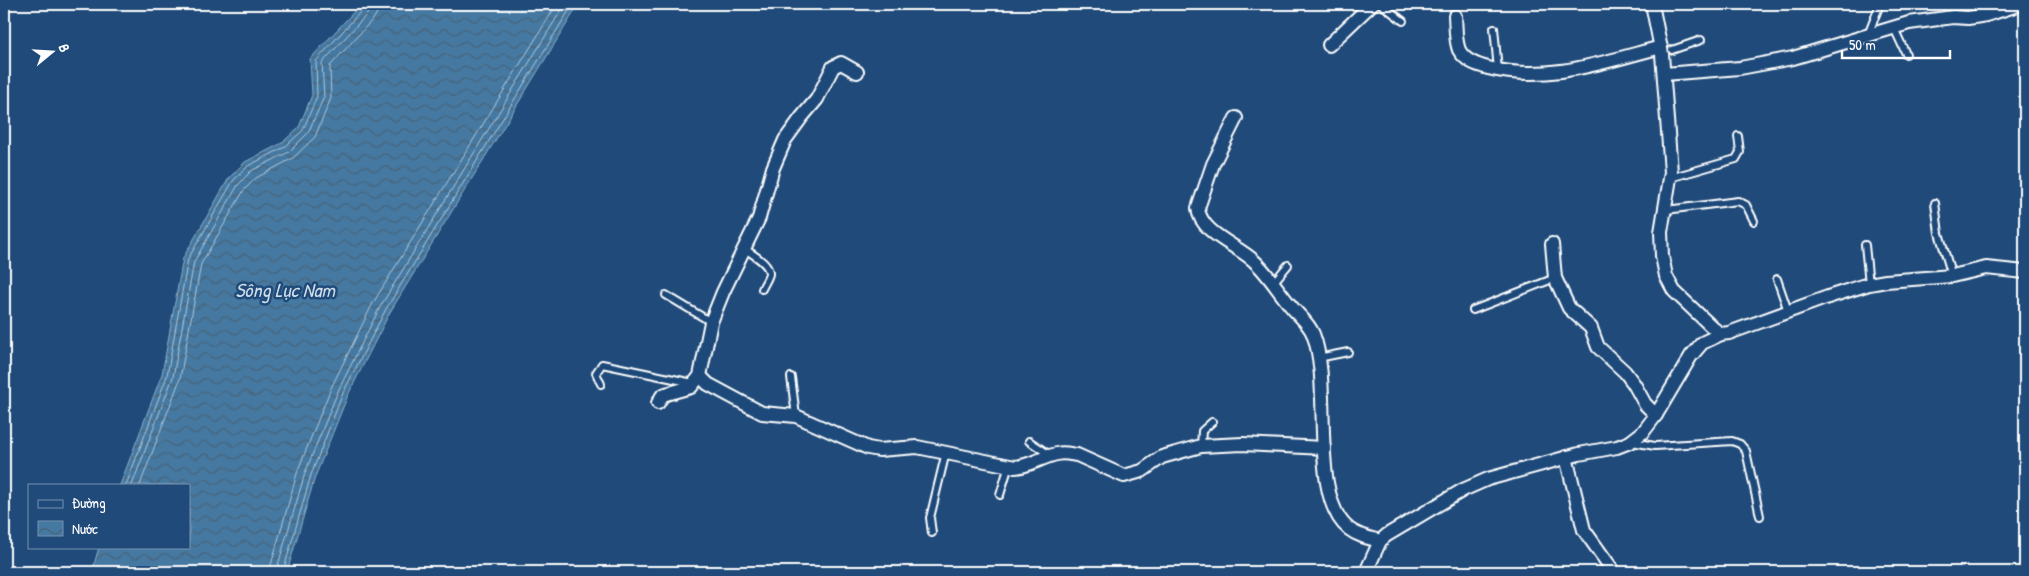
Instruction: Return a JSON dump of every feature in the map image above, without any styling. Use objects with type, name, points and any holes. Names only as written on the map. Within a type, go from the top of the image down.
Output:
[{"type":"street","points":[[1329,45],[1372,4]]},
{"type":"street","points":[[1652,4],[1666,51],[1664,74],[1670,178],[1661,232],[1662,256],[1666,276],[1680,298],[1721,334]]},
{"type":"street","points":[[1664,74],[1757,65],[1793,58],[1909,23],[1953,17],[1986,16],[2021,4]]},
{"type":"street","points":[[1455,16],[1456,40],[1465,58],[1481,66],[1528,75],[1666,51]]},
{"type":"street","points":[[658,403],[662,396],[691,388],[697,380],[711,322],[723,292],[759,218],[773,168],[785,140],[817,99],[833,68],[841,63],[857,72]]},
{"type":"street","points":[[1236,118],[1213,164],[1198,208],[1198,215],[1205,226],[1252,259],[1313,333],[1324,401],[1325,472],[1330,495],[1337,514],[1349,529],[1380,542]]},
{"type":"street","points":[[1552,244],[1555,278],[1569,308],[1591,328],[1598,347],[1625,372],[1645,404],[1656,415]]},
{"type":"street","points":[[1366,572],[1380,542],[1387,535],[1464,490],[1488,480],[1566,457],[1617,447],[1630,442],[1642,432],[1656,415],[1691,356],[1702,343],[1721,334],[1729,333],[1870,284],[1952,276],[1986,268],[2025,272]]},
{"type":"street","points":[[697,380],[762,413],[796,416],[868,448],[879,450],[917,447],[1015,467],[1024,466],[1059,453],[1077,455],[1124,476],[1142,471],[1162,457],[1201,446],[1243,444],[1324,448]]},
{"type":"street","points":[[1566,457],[1584,530],[1614,572]]},
{"type":"lane","points":[[1381,4],[1403,21]]},
{"type":"lane","points":[[1868,35],[1880,4]]},
{"type":"lane","points":[[1494,28],[1498,70]]},
{"type":"lane","points":[[1894,28],[1906,54]]},
{"type":"lane","points":[[1666,51],[1701,40]]},
{"type":"lane","points":[[1670,178],[1736,159],[1740,152],[1738,136]]},
{"type":"lane","points":[[1666,210],[1738,201],[1746,205],[1754,221]]},
{"type":"lane","points":[[1935,203],[1939,234],[1952,276]]},
{"type":"lane","points":[[1865,245],[1870,284]]},
{"type":"lane","points":[[744,248],[764,263],[768,270],[769,275],[762,289]]},
{"type":"lane","points":[[1273,284],[1288,265]]},
{"type":"lane","points":[[1473,310],[1555,278]]},
{"type":"lane","points":[[1777,278],[1788,311]]},
{"type":"lane","points":[[666,295],[711,322]]},
{"type":"lane","points":[[1318,358],[1348,352]]},
{"type":"lane","points":[[601,384],[596,373],[602,364],[697,380]]},
{"type":"lane","points":[[791,377],[796,416]]},
{"type":"lane","points":[[1201,446],[1202,431],[1212,422]]},
{"type":"lane","points":[[1029,441],[1051,455]]},
{"type":"lane","points":[[1630,442],[1655,446],[1732,441],[1740,444],[1746,451],[1760,516]]},
{"type":"lane","points":[[932,533],[930,518],[946,452]]},
{"type":"lane","points":[[1000,495],[1009,465]]},
{"type":"water","name":"Sông Lục Nam","points":[[361,4],[579,4],[390,312],[348,395],[315,477],[287,572],[92,572],[99,548],[190,548],[190,484],[120,484],[162,374],[183,258],[229,178],[245,162],[282,143],[299,127],[312,95],[310,59]]}]
